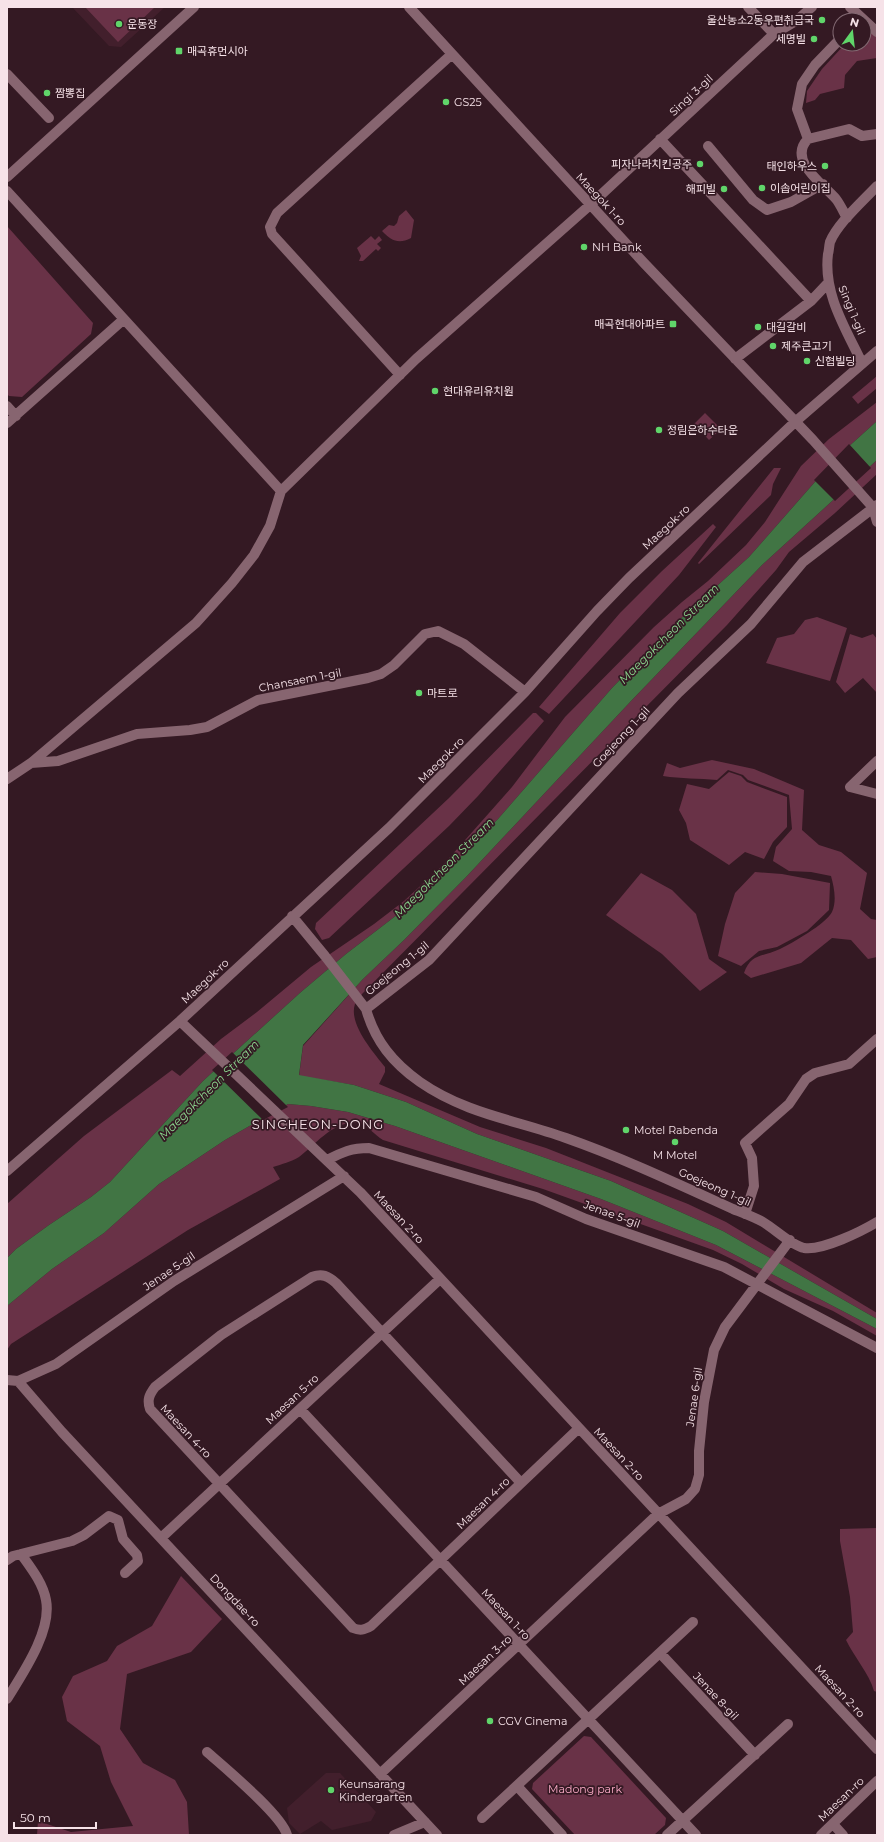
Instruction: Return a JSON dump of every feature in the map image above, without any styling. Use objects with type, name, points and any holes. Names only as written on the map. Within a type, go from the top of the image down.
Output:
[{"type":"street","points":[[7,177],[194,7]]},
{"type":"street","name":"Maegok 1-ro","points":[[409,7],[590,204],[813,440],[876,509]]},
{"type":"street","points":[[748,7],[774,34]]},
{"type":"street","name":"Singi 3-gil","points":[[281,491],[400,375],[473,308],[590,204],[774,34],[796,21],[812,7]]},
{"type":"street","points":[[808,139],[797,109],[802,84],[814,65],[832,47]]},
{"type":"street","points":[[400,375],[272,234],[270,227],[277,213],[452,54]]},
{"type":"street","points":[[7,74],[49,118]]},
{"type":"street","points":[[847,218],[838,201],[823,184],[807,170],[802,157],[804,143],[808,139],[849,129],[862,136],[877,134]]},
{"type":"street","points":[[660,139],[811,301]]},
{"type":"street","points":[[708,146],[753,200],[767,210],[792,202],[823,184]]},
{"type":"street","name":"Singi 1-gil","points":[[862,363],[832,300],[828,283],[827,262],[830,243],[847,218],[877,186]]},
{"type":"street","points":[[7,191],[281,491],[270,526],[254,555],[201,618],[31,763],[7,779]]},
{"type":"street","points":[[735,359],[811,301],[828,283]]},
{"type":"street","points":[[7,423],[124,319]]},
{"type":"street","name":"Maegok-ro","points":[[9,1164],[180,1021],[394,822],[525,692],[597,611],[629,578],[795,422],[877,351]]},
{"type":"street","points":[[7,406],[16,416]]},
{"type":"street","points":[[876,509],[877,522]]},
{"type":"street","name":"Goejeong 1-gil","points":[[876,509],[803,562],[751,624],[678,693],[430,960],[366,1009],[371,1028],[388,1054],[420,1082],[463,1106],[502,1120],[565,1138],[644,1169],[764,1222],[804,1248],[816,1247],[856,1234],[877,1222]]},
{"type":"street","name":"Chansaem 1-gil","points":[[31,763],[58,761],[137,734],[190,730],[207,727],[258,700],[368,678],[381,674],[394,665],[425,634],[438,631],[464,644],[525,692]]},
{"type":"street","points":[[877,761],[850,787],[877,794]]},
{"type":"street","points":[[292,916],[366,1009]]},
{"type":"street","name":"Maesan 2-ro","points":[[180,1021],[344,1176],[877,1748]]},
{"type":"street","points":[[745,1214],[754,1186],[752,1158],[745,1143],[789,1104],[806,1079],[815,1073],[849,1064],[877,1039]]},
{"type":"street","name":"Jenae 5-gil","points":[[327,1160],[343,1151],[355,1148],[369,1148],[427,1163],[536,1197],[586,1219],[724,1267],[760,1282],[877,1348]]},
{"type":"street","name":"Jenae 5-gil","points":[[7,1380],[18,1381],[56,1364],[174,1281],[344,1176]]},
{"type":"street","name":"Jenae 6-gil","points":[[658,1514],[686,1499],[695,1489],[699,1474],[699,1451],[704,1402],[714,1350],[725,1327],[790,1240]]},
{"type":"street","name":"Maesan 4-ro","points":[[521,1483],[330,1277],[318,1275],[221,1335],[155,1387],[150,1394],[148,1402],[150,1409],[219,1484],[353,1628],[359,1630],[365,1630],[371,1626],[579,1428]]},
{"type":"street","name":"Maesan 5-ro","points":[[161,1538],[440,1279]]},
{"type":"street","name":"Dongdae-ro","points":[[18,1381],[62,1432],[437,1835]]},
{"type":"street","name":"Maesan 1-ro","points":[[300,1409],[696,1835]]},
{"type":"street","name":"Maesan 3-ro","points":[[380,1774],[658,1514]]},
{"type":"street","points":[[7,1560],[21,1554],[72,1541],[84,1536],[109,1516],[113,1516],[120,1524],[122,1539],[137,1555],[138,1560],[125,1573]]},
{"type":"street","points":[[7,1699],[34,1650],[48,1614],[46,1598],[39,1581],[21,1554]]},
{"type":"street","points":[[482,1818],[693,1622]]},
{"type":"street","name":"Jenae 8-gil","points":[[660,1653],[755,1755]]},
{"type":"street","points":[[667,1835],[788,1724]]},
{"type":"street","points":[[207,1752],[241,1782],[273,1814],[286,1830],[287,1835]]},
{"type":"street","name":"Maesan-ro","points":[[821,1835],[877,1781]]},
{"type":"street","points":[[517,1786],[562,1835]]},
{"type":"street","points":[[394,1835],[425,1822]]},
{"type":"street","points":[[833,1824],[843,1835]]},
{"type":"shaded area","points":[[72,7],[165,7],[121,47],[109,46]]},
{"type":"shaded area","name":"Keunsarang Kindergarten","points":[[326,1773],[340,1773],[376,1812],[371,1821],[332,1830],[321,1821],[300,1834],[289,1823],[287,1808]]},
{"type":"green space","name":"운동장","points":[[85,7],[155,7],[118,42]]},
{"type":"green space","points":[[872,31],[877,34],[877,58],[857,61],[845,75],[844,88],[820,94],[815,100],[806,103],[807,91],[822,69],[838,52],[872,52]]},
{"type":"green space","points":[[406,210],[414,220],[411,238],[398,241],[388,237],[382,231],[389,225],[394,226],[397,223],[399,216]]},
{"type":"green space","points":[[7,226],[93,323],[91,334],[22,397],[9,396],[7,394]]},
{"type":"green space","points":[[371,236],[375,240],[379,236],[382,240],[377,244],[381,248],[378,251],[376,249],[363,261],[359,261],[361,256],[357,248]]},
{"type":"green space","points":[[877,376],[877,388],[858,404],[852,397]]},
{"type":"green space","points":[[877,402],[877,421],[836,458],[749,557],[677,622],[612,688],[498,819],[450,867],[406,908],[346,954],[301,992],[203,1081],[110,1182],[16,1249],[7,1258],[7,1204],[84,1136],[172,1070],[180,1076],[221,1039],[257,1012],[311,967],[374,924],[404,901],[443,865],[512,787],[565,717],[654,627],[708,581],[746,545],[765,522],[801,466],[829,439]]},
{"type":"green space","points":[[705,413],[721,429],[709,440],[694,424]]},
{"type":"green space","points":[[877,460],[877,474],[835,513],[789,552],[776,570],[727,625],[362,994],[355,1004],[354,1012],[355,1020],[363,1038],[385,1067],[385,1072],[379,1084],[480,1127],[546,1148],[688,1204],[726,1222],[877,1313],[877,1319],[723,1231],[611,1181],[477,1134],[406,1102],[354,1085],[299,1076],[303,1046],[363,979],[467,876],[631,701],[762,565]]},
{"type":"green space","points":[[774,468],[781,468],[773,484],[771,495],[699,564],[698,563]]},
{"type":"green space","points":[[713,524],[716,527],[679,575],[549,714],[539,707],[620,613],[662,571]]},
{"type":"green space","points":[[817,617],[847,628],[830,681],[766,663],[777,638],[794,634],[805,620]]},
{"type":"green space","points":[[850,634],[862,638],[873,634],[877,639],[877,693],[863,678],[845,693],[836,682]]},
{"type":"green space","points":[[533,713],[536,713],[544,721],[478,796],[449,826],[329,938],[322,940],[315,929],[316,923],[449,798]]},
{"type":"green space","points":[[712,760],[754,769],[804,790],[802,830],[819,845],[841,852],[867,873],[860,909],[871,919],[877,920],[877,957],[868,959],[851,940],[832,938],[801,963],[751,978],[744,973],[750,962],[758,956],[774,952],[785,946],[808,933],[829,917],[834,908],[834,889],[831,876],[811,872],[789,871],[773,861],[776,847],[792,829],[789,795],[748,780],[743,775],[728,770],[717,780],[663,776],[667,763],[680,768]]},
{"type":"green space","points":[[729,772],[741,776],[747,782],[787,797],[787,827],[773,842],[764,859],[745,852],[729,865],[690,840],[686,823],[679,810],[687,784],[709,789]]},
{"type":"green space","points":[[755,872],[782,874],[830,883],[829,910],[807,931],[777,947],[759,951],[741,966],[718,956],[725,924],[735,893]]},
{"type":"green space","points":[[641,873],[672,890],[696,914],[709,959],[727,972],[700,991],[662,954],[606,915]]},
{"type":"green space","points":[[288,1104],[348,1112],[395,1126],[601,1199],[716,1245],[877,1329],[877,1336],[833,1311],[784,1289],[742,1264],[713,1250],[543,1189],[383,1140],[364,1125],[349,1123],[340,1125],[325,1134],[299,1157],[290,1162],[273,1167],[280,1179],[188,1230],[11,1344],[7,1350],[7,1306],[52,1269],[104,1233],[159,1184],[225,1140]]},
{"type":"green space","points":[[877,1528],[877,1692],[874,1691],[869,1678],[846,1640],[853,1632],[850,1597],[840,1541],[840,1529]]},
{"type":"green space","points":[[181,1576],[222,1619],[191,1652],[127,1674],[120,1729],[143,1763],[175,1780],[187,1802],[189,1835],[37,1835],[38,1821],[71,1832],[133,1826],[111,1782],[100,1746],[67,1721],[62,1697],[73,1676],[107,1661],[117,1646],[152,1626]]},
{"type":"green space","name":"Madong park","points":[[584,1736],[591,1737],[666,1818],[665,1825],[654,1835],[575,1835],[532,1789],[533,1783]]},
{"type":"water","name":"Maegokcheon Stream","points":[[877,421],[877,460],[762,565],[631,701],[467,876],[363,979],[303,1045],[299,1075],[354,1085],[406,1102],[477,1134],[611,1181],[723,1231],[877,1319],[877,1329],[716,1245],[601,1199],[395,1126],[348,1112],[288,1104],[225,1140],[159,1184],[104,1233],[52,1269],[7,1306],[7,1258],[16,1249],[110,1182],[203,1081],[301,992],[346,954],[406,908],[450,867],[498,819],[612,688],[677,622],[749,557],[836,458]]},
{"type":"pier","points":[[849,444],[871,468],[835,501],[814,480]]},
{"type":"pier","points":[[232,1052],[288,1107],[263,1120],[212,1070]]},
{"type":"place","name":"울산농소2동우편취급국","points":[[822,20]]},
{"type":"place","name":"운동장","points":[[119,24]]},
{"type":"place","name":"세명빌","points":[[814,39]]},
{"type":"place","name":"매곡휴먼시아","points":[[179,51]]},
{"type":"place","name":"짬뽕집","points":[[47,93]]},
{"type":"place","name":"GS25","points":[[446,102]]},
{"type":"place","name":"피자나라치킨공주","points":[[700,164]]},
{"type":"place","name":"태인하우스","points":[[825,166]]},
{"type":"place","name":"이솝어린이집","points":[[762,188]]},
{"type":"place","name":"해피빌","points":[[724,189]]},
{"type":"place","name":"NH Bank","points":[[584,247]]},
{"type":"place","name":"매곡현대아파트","points":[[673,324]]},
{"type":"place","name":"대길갈비","points":[[758,327]]},
{"type":"place","name":"제주큰고기","points":[[773,346]]},
{"type":"place","name":"신협빌딩","points":[[807,361]]},
{"type":"place","name":"현대유리유치원","points":[[435,391]]},
{"type":"place","name":"정림은하수타운","points":[[659,430]]},
{"type":"place","name":"마트로","points":[[419,693]]},
{"type":"place","name":"Motel Rabenda","points":[[626,1130]]},
{"type":"place","name":"M Motel","points":[[675,1142]]},
{"type":"place","name":"CGV Cinema","points":[[490,1721]]},
{"type":"place","name":"Keunsarang Kindergarten","points":[[331,1790]]},
{"type":"district","name":"SINCHEON-DONG","points":[[318,1124]]}]
